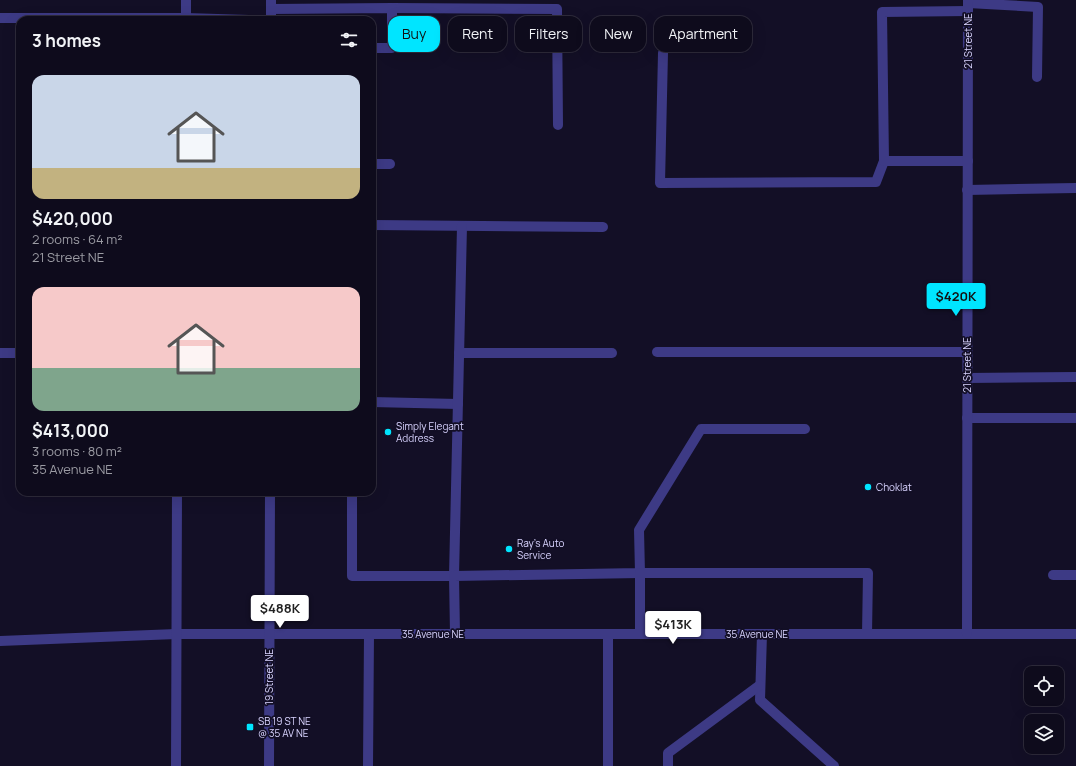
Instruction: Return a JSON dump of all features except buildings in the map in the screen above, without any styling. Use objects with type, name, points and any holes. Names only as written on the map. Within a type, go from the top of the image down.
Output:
[{"type":"street","points":[[186,0],[186,16]]},
{"type":"street","points":[[272,16],[272,4],[392,8],[557,9],[558,125]]},
{"type":"street","points":[[663,54],[660,183],[876,182],[884,161],[882,12],[968,5],[1038,7],[1037,77]]},
{"type":"street","name":"21 Street NE","points":[[967,634],[968,5]]},
{"type":"street","points":[[376,48],[392,48],[392,8]]},
{"type":"street","points":[[0,18],[16,18]]},
{"type":"street","points":[[884,161],[968,161]]},
{"type":"street","points":[[376,164],[390,164]]},
{"type":"street","points":[[968,190],[1076,188]]},
{"type":"street","points":[[376,225],[603,227]]},
{"type":"street","points":[[455,634],[454,576],[462,226]]},
{"type":"street","points":[[657,352],[967,352]]},
{"type":"street","points":[[0,353],[16,353]]},
{"type":"street","points":[[459,353],[612,353]]},
{"type":"street","points":[[967,378],[1076,378]]},
{"type":"street","points":[[376,402],[458,404]]},
{"type":"street","points":[[967,418],[1076,418]]},
{"type":"street","points":[[640,634],[639,530],[701,429],[805,429]]},
{"type":"street","points":[[176,766],[177,496]]},
{"type":"street","name":"19 Street NE","points":[[269,766],[270,496]]},
{"type":"street","points":[[352,496],[352,576],[640,573],[868,573],[867,634]]},
{"type":"street","points":[[1053,575],[1076,575]]},
{"type":"street","name":"35 Avenue NE","points":[[0,641],[176,634],[1076,634]]},
{"type":"street","points":[[368,766],[369,634]]},
{"type":"street","points":[[608,634],[608,766]]},
{"type":"street","points":[[762,634],[760,700],[834,766]]},
{"type":"street","points":[[668,766],[668,753],[760,685]]},
{"type":"place","name":"Simply Elegant Address","points":[[388,432]]},
{"type":"place","name":"Choklat","points":[[868,487]]},
{"type":"place","name":"Ray's Auto Service","points":[[509,549]]},
{"type":"place","name":"SB 19 ST NE @ 35 AV NE","points":[[250,727]]}]
